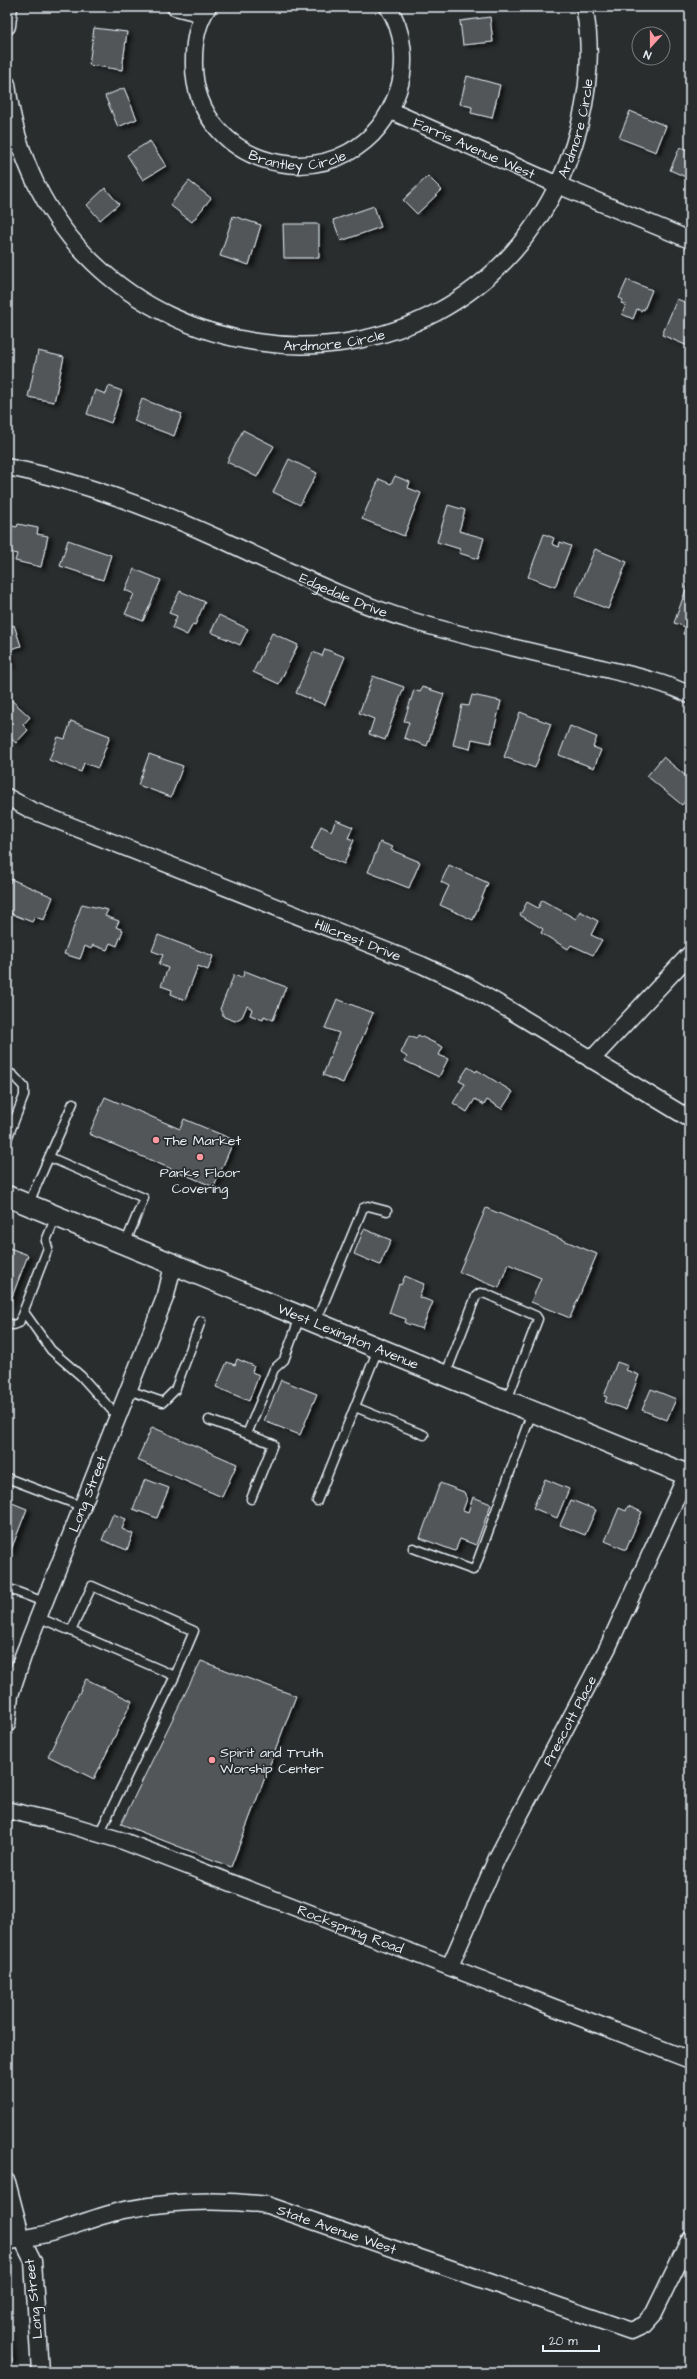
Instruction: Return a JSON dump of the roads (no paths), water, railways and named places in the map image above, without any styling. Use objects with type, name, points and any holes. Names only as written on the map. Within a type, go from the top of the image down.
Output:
[{"type":"street","points":[[7,26],[9,7]]},
{"type":"street","points":[[175,7],[206,11]]},
{"type":"street","name":"Brantley Circle","points":[[206,11],[194,42],[193,72],[201,100],[216,126],[237,146],[264,160],[293,166],[323,163],[350,152],[374,134],[391,111],[402,79],[402,46],[393,14],[388,7]]},
{"type":"street","name":"Ardmore Circle","points":[[7,84],[18,140],[30,172],[46,203],[65,232],[88,258],[114,282],[154,308],[205,332],[238,340],[273,345],[308,346],[342,343],[376,336],[409,324],[440,309],[470,290],[496,268],[525,238],[541,215],[558,185],[575,144],[585,100],[588,56],[584,7]]},
{"type":"street","name":"Farris Avenue West","points":[[391,111],[558,185],[690,240]]},
{"type":"street","name":"Edgedale Drive","points":[[7,467],[35,472],[95,489],[161,513],[314,583],[413,621],[629,675],[676,688],[690,696]]},
{"type":"street","name":"Hillcrest Drive","points":[[7,797],[38,813],[422,965],[466,985],[690,1119]]},
{"type":"street","points":[[591,1060],[690,954]]},
{"type":"street","name":"West Lexington Avenue","points":[[7,1196],[688,1475]]},
{"type":"street","name":"Long Street","points":[[7,1724],[8,1695],[81,1506],[166,1295],[173,1265]]},
{"type":"street","name":"Prescott Place","points":[[450,1966],[497,1858],[608,1647],[688,1475]]},
{"type":"street","name":"Rockspring Road","points":[[7,1810],[63,1823],[99,1834],[450,1966],[690,2060]]},
{"type":"street","name":"Long Street","points":[[8,2188],[15,2241],[32,2261],[40,2372]]},
{"type":"street","name":"State Avenue West","points":[[15,2241],[57,2231],[87,2219],[124,2210],[179,2202],[246,2202],[267,2205],[631,2331],[644,2326],[653,2314],[690,2239]]},
{"type":"lane","points":[[7,1072],[13,1075],[24,1087],[24,1096],[7,1139]]},
{"type":"lane","points":[[28,1205],[73,1103]]},
{"type":"lane","points":[[49,1157],[144,1198],[125,1245]]},
{"type":"lane","points":[[247,1434],[274,1369],[284,1360],[308,1320],[363,1208],[368,1206],[387,1211]]},
{"type":"lane","points":[[7,1323],[13,1325],[19,1323],[48,1248],[46,1241],[56,1216]]},
{"type":"lane","points":[[445,1376],[476,1296],[480,1293],[486,1294],[536,1316],[538,1319],[506,1401]]},
{"type":"lane","points":[[24,1312],[51,1350],[81,1376],[117,1416]]},
{"type":"lane","points":[[128,1390],[163,1402],[175,1390],[201,1321]]},
{"type":"lane","points":[[317,1501],[378,1349]]},
{"type":"lane","points":[[355,1407],[424,1436]]},
{"type":"lane","points":[[413,1548],[473,1570],[475,1568],[532,1412]]},
{"type":"lane","points":[[209,1420],[273,1444],[251,1499]]},
{"type":"lane","points":[[7,1478],[81,1506]]},
{"type":"lane","points":[[71,1631],[92,1586],[194,1631],[175,1676],[99,1834]]},
{"type":"lane","points":[[7,1588],[44,1602]]},
{"type":"lane","points":[[38,1617],[175,1676]]},
{"type":"place","name":"The Market","points":[[156,1140]]},
{"type":"place","name":"Parks Floor Covering","points":[[200,1157]]},
{"type":"place","name":"Spirit and Truth Worship Center","points":[[212,1760]]}]
